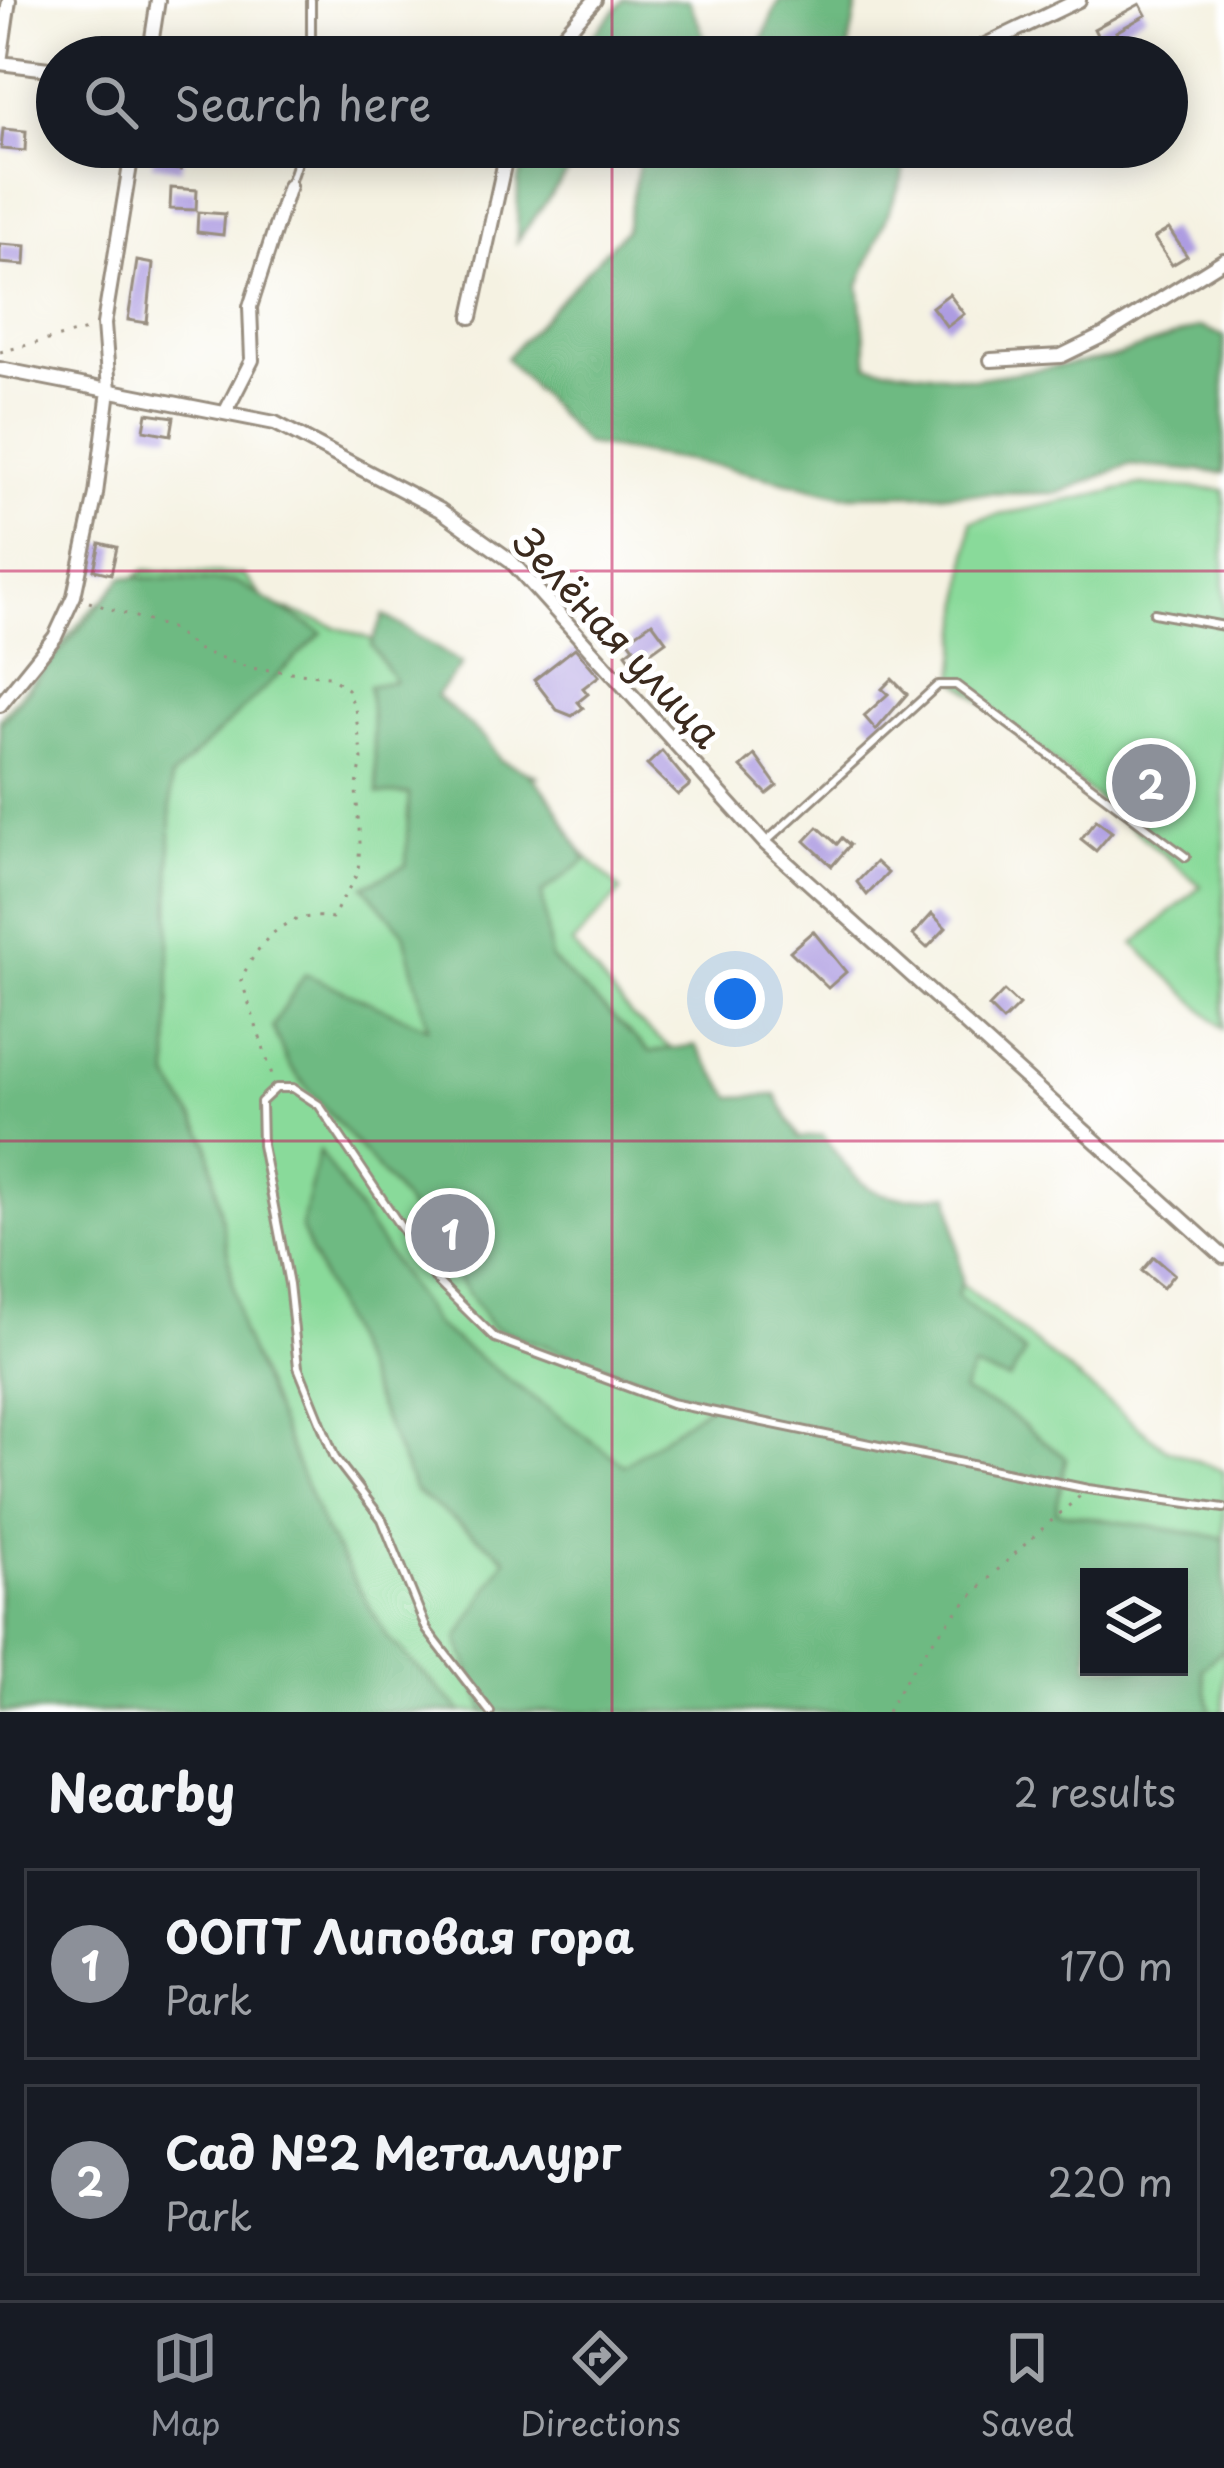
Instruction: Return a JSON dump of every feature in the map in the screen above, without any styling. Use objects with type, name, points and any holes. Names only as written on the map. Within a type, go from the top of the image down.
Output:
[{"type":"street","points":[[9,0],[0,62],[36,67]]},
{"type":"street","points":[[152,36],[158,0]]},
{"type":"street","points":[[563,36],[595,0]]},
{"type":"street","points":[[1004,36],[1079,0]]},
{"type":"street","points":[[0,705],[55,637],[74,596],[96,494],[109,390],[104,324],[130,168]]},
{"type":"street","points":[[471,317],[503,168]]},
{"type":"street","points":[[226,411],[252,360],[250,307],[289,186]]},
{"type":"street","points":[[992,360],[1060,356],[1104,335],[1224,260]]},
{"type":"street","name":"Зелёная улица","points":[[0,369],[275,423],[440,511],[510,560],[765,843],[1224,1256]]},
{"type":"lane","points":[[311,0],[311,36]]},
{"type":"lane","points":[[289,186],[295,168]]},
{"type":"lane","points":[[1154,613],[1224,626]]},
{"type":"lane","points":[[765,843],[938,685],[956,685],[1186,856]]},
{"type":"lane","points":[[490,1712],[427,1630],[382,1520],[335,1457],[298,1367],[289,1284],[262,1145],[261,1102],[276,1088],[293,1088],[319,1105],[437,1281],[495,1338],[671,1403],[1088,1490],[1224,1508]]},
{"type":"path","points":[[0,352],[104,324]]},
{"type":"path","points":[[74,596],[173,628],[196,649],[250,668],[329,676],[347,689],[355,708],[362,760],[356,790],[360,842],[350,893],[332,918],[292,918],[273,932],[256,949],[241,979],[276,1088]]},
{"type":"path","points":[[887,1712],[912,1665],[968,1594],[1088,1490]]},
{"type":"green space","points":[[624,0],[689,1],[704,36],[592,36]]},
{"type":"green space","points":[[779,0],[858,0],[851,36],[764,36]]},
{"type":"green space","points":[[523,168],[575,168],[517,241],[518,181]]},
{"type":"green space","points":[[638,168],[903,168],[859,285],[868,365],[975,379],[1111,358],[1200,327],[1224,336],[1224,473],[1128,465],[1059,493],[842,495],[724,467],[585,444],[506,358],[626,229]]},
{"type":"green space","points":[[1141,485],[1224,490],[1224,1029],[1134,944],[1201,886],[955,679],[971,521]]},
{"type":"green space","points":[[145,570],[244,575],[267,603],[453,668],[428,698],[621,891],[572,944],[632,1017],[1166,1449],[1224,1471],[1224,1712],[0,1712],[0,718],[93,607]]},
{"type":"green space","points":[[123,577],[237,582],[322,633],[171,778],[169,1078],[208,1142],[242,1333],[324,1529],[388,1638],[462,1712],[0,1712],[0,724]]},
{"type":"green space","points":[[384,615],[462,664],[436,696],[487,740],[500,760],[539,777],[526,772],[546,792],[586,860],[542,893],[551,959],[650,1052],[695,1045],[732,1097],[776,1095],[799,1138],[823,1135],[850,1171],[874,1190],[905,1197],[950,1194],[962,1279],[957,1296],[1025,1353],[1009,1380],[973,1368],[963,1392],[1006,1412],[1066,1458],[1056,1512],[1224,1538],[1224,1648],[1202,1669],[1211,1712],[485,1712],[458,1639],[506,1558],[415,1491],[301,1229],[319,1151],[436,1326],[624,1465],[711,1404],[492,1327],[395,1189],[290,1067],[272,1027],[305,974],[428,1028],[404,933],[364,886],[406,865],[409,794],[378,794],[369,686],[395,681],[371,645]]},
{"type":"building","points":[[1140,4],[1146,15],[1116,32],[1118,36],[1098,36],[1094,29]]},
{"type":"building","points":[[3,129],[26,131],[25,151],[1,149]]},
{"type":"building","points":[[171,188],[197,190],[196,210],[170,209]]},
{"type":"building","points":[[198,212],[225,214],[223,235],[197,232]]},
{"type":"building","points":[[1169,229],[1187,256],[1172,265],[1154,238]]},
{"type":"building","points":[[0,244],[26,246],[25,265],[0,263]]},
{"type":"building","points":[[137,261],[153,264],[147,323],[128,320]]},
{"type":"building","points":[[949,294],[964,314],[947,327],[932,307]]},
{"type":"building","points":[[147,413],[174,417],[171,435],[144,430]]},
{"type":"building","points":[[100,543],[117,547],[111,574],[94,570]]},
{"type":"building","points":[[652,622],[666,641],[634,664],[626,653],[634,647],[628,639]]},
{"type":"building","points":[[575,648],[599,676],[583,688],[588,694],[578,702],[583,708],[572,716],[557,710],[534,680]]},
{"type":"building","points":[[892,679],[907,694],[876,730],[864,716],[888,694],[882,689]]},
{"type":"building","points":[[662,751],[690,785],[678,795],[647,765]]},
{"type":"building","points":[[755,755],[777,786],[767,794],[741,767]]},
{"type":"building","points":[[1096,820],[1112,832],[1096,851],[1081,839]]},
{"type":"building","points":[[818,827],[837,844],[842,838],[850,845],[832,866],[805,841]]},
{"type":"building","points":[[876,862],[888,873],[867,895],[857,882]]},
{"type":"building","points":[[932,914],[946,928],[927,948],[913,935]]},
{"type":"building","points":[[813,931],[846,972],[828,988],[790,951]]},
{"type":"building","points":[[1004,991],[1019,1005],[1003,1021],[989,1007]]},
{"type":"building","points":[[1154,1257],[1174,1274],[1163,1288],[1142,1271]]},
{"type":"place","name":"Сад №2 Металлург","points":[[1151,783]]},
{"type":"place","name":"ООПТ Липовая гора","points":[[450,1233]]}]
